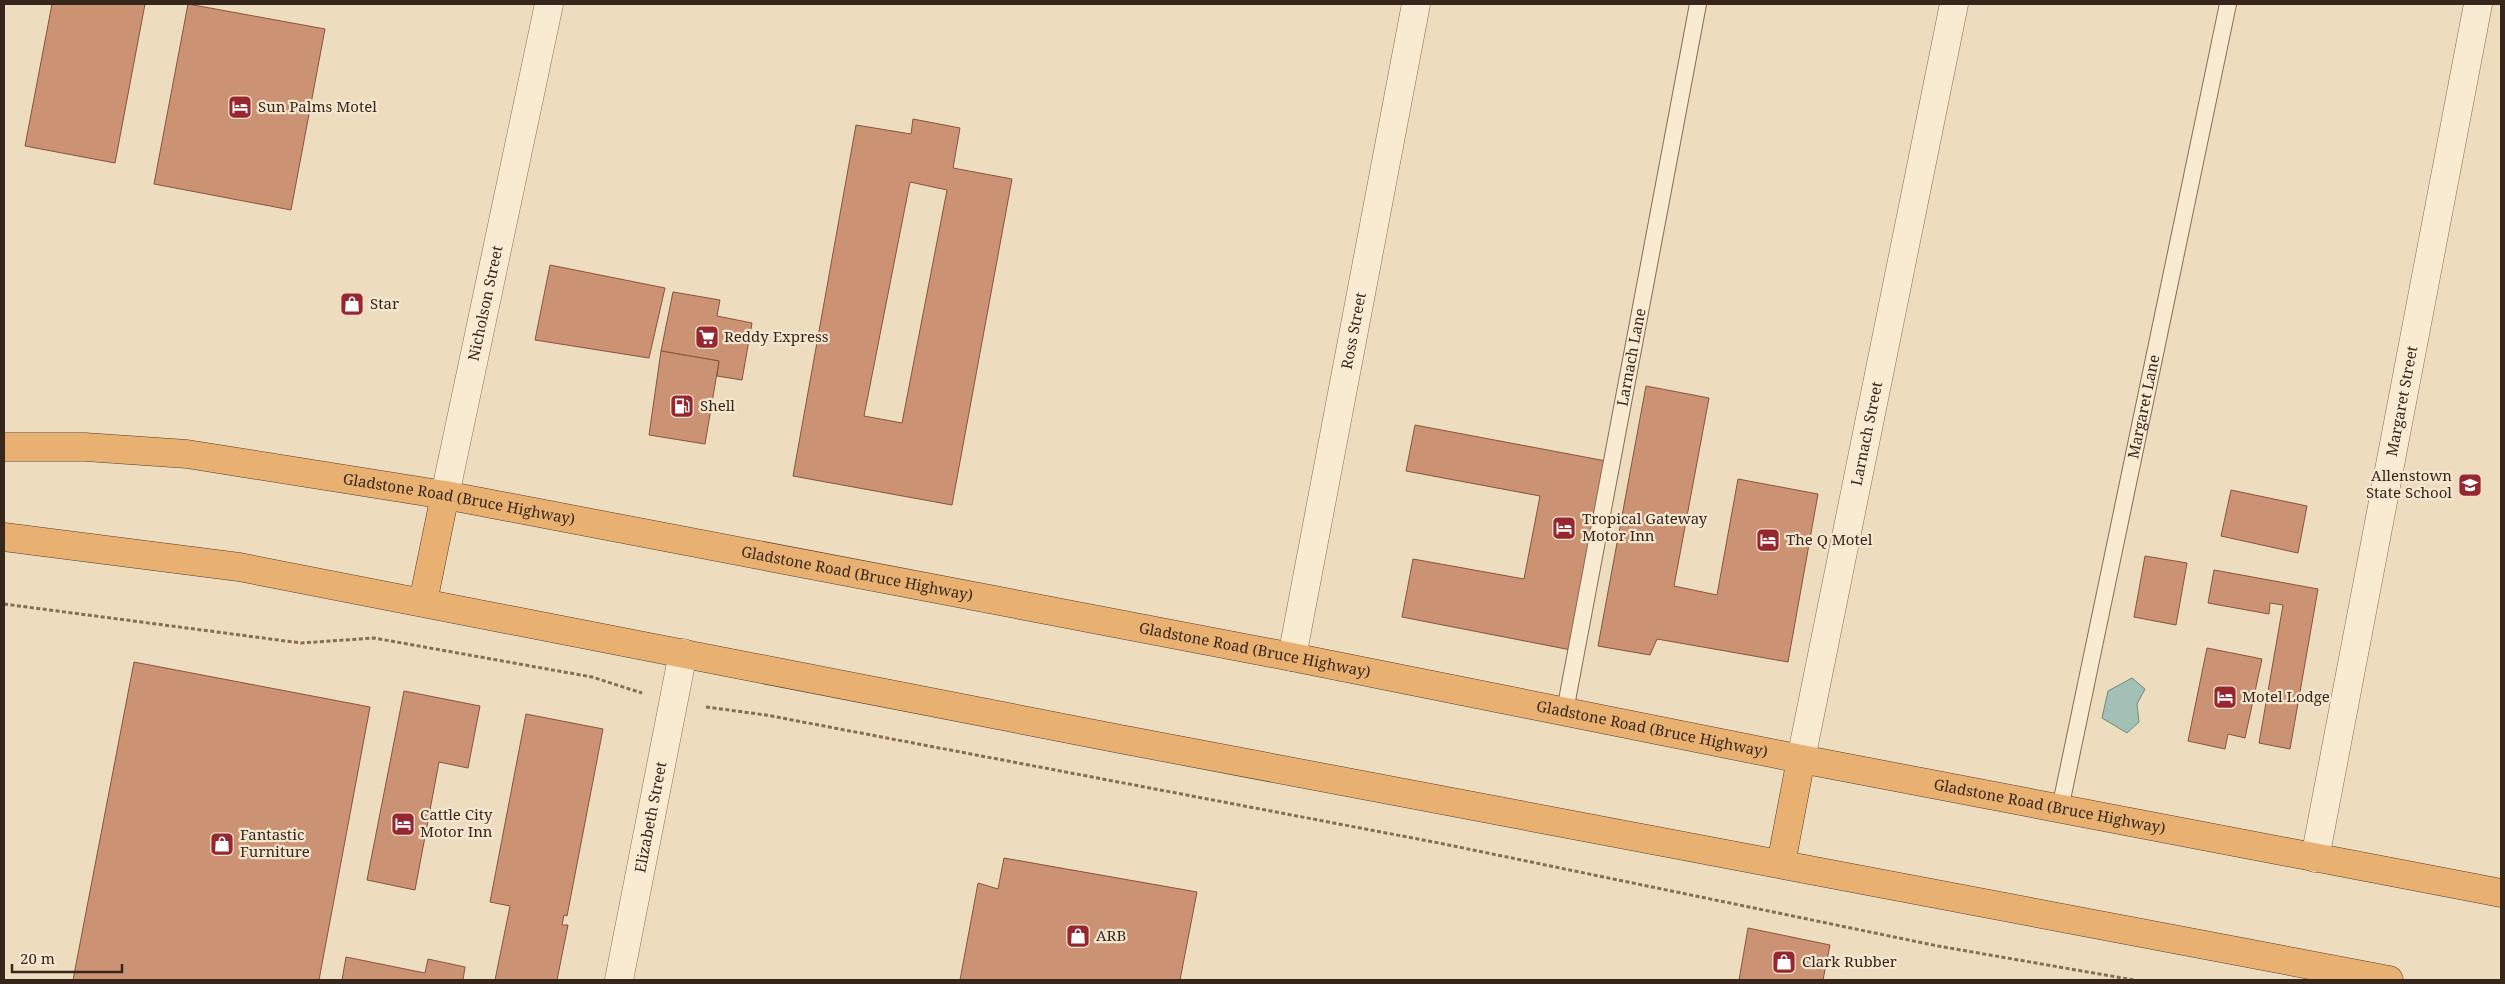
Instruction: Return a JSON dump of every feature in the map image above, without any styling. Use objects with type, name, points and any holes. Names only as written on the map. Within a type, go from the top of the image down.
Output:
[{"type":"highway","name":"Gladstone Road (Bruce Highway)","points":[[4,447],[85,447],[187,454],[444,495],[1292,657],[1801,759],[2501,893]]},
{"type":"highway","name":"Nicholson Street","points":[[423,602],[444,495]]},
{"type":"highway","points":[[4,537],[239,567],[1120,739],[2389,980]]},
{"type":"highway","name":"Larnach Street","points":[[1781,864],[1801,759]]},
{"type":"street","name":"Nicholson Street","points":[[444,495],[549,4]]},
{"type":"street","name":"Ross Street","points":[[1292,657],[1416,4]]},
{"type":"street","name":"Larnach Street","points":[[1801,759],[1954,4]]},
{"type":"street","name":"Margaret Street","points":[[2315,858],[2478,4]]},
{"type":"street","name":"Elizabeth Street","points":[[619,980],[682,653]]},
{"type":"lane","name":"Larnach Lane","points":[[1565,711],[1698,4]]},
{"type":"lane","name":"Margaret Lane","points":[[2060,809],[2228,4]]},
{"type":"path","points":[[4,604],[301,643],[374,638],[592,677],[673,703],[766,715],[1439,843],[1938,946],[2134,980]]},
{"type":"water","points":[[2132,678],[2145,689],[2137,704],[2139,722],[2127,733],[2102,718],[2108,691]]},
{"type":"building","points":[[52,4],[145,4],[115,163],[25,146]]},
{"type":"building","name":"Sun Palms Motel","points":[[188,4],[325,29],[291,210],[154,184]]},
{"type":"building","points":[[913,119],[960,128],[953,168],[1012,179],[952,505],[793,476],[856,125],[911,134]],"holes":[[[910,182],[947,190],[902,423],[864,416]]]},
{"type":"building","points":[[550,265],[665,288],[649,358],[535,340]]},
{"type":"building","name":"Reddy Express","points":[[673,292],[720,300],[717,316],[752,323],[742,380],[717,376],[719,361],[661,351]]},
{"type":"building","name":"Shell","points":[[661,351],[719,361],[705,444],[649,435]]},
{"type":"building","name":"The Q Motel","points":[[1646,386],[1709,398],[1674,586],[1717,595],[1738,479],[1818,494],[1788,662],[1657,639],[1650,655],[1598,646]]},
{"type":"building","name":"Tropical Gateway Motor Inn","points":[[1415,425],[1606,461],[1571,650],[1402,617],[1413,559],[1524,579],[1540,496],[1406,471]]},
{"type":"building","points":[[2231,490],[2307,506],[2298,553],[2221,536]]},
{"type":"building","points":[[2145,556],[2187,563],[2176,625],[2134,617]]},
{"type":"building","points":[[2214,570],[2318,589],[2290,749],[2259,743],[2283,605],[2270,603],[2269,614],[2208,603]]},
{"type":"building","name":"Motel Lodge","points":[[2207,648],[2262,659],[2245,738],[2228,734],[2225,749],[2188,741]]},
{"type":"building","name":"Fantastic Furniture","points":[[134,662],[370,707],[319,980],[73,980]]},
{"type":"building","name":"Cattle City Motor Inn","points":[[404,691],[480,706],[468,768],[439,762],[415,890],[367,880]]},
{"type":"building","points":[[526,714],[603,729],[567,916],[564,915],[562,925],[568,925],[557,980],[495,980],[510,906],[490,902]]},
{"type":"building","name":"ARB","points":[[1004,858],[1197,892],[1180,980],[960,980],[978,883],[998,889]]},
{"type":"building","name":"Clark Rubber","points":[[1748,928],[1830,945],[1823,980],[1739,980]]},
{"type":"building","points":[[346,957],[425,973],[428,959],[465,967],[463,980],[342,980]]},
{"type":"place","name":"Sun Palms Motel","points":[[240,107]]},
{"type":"place","name":"Star","points":[[352,304]]},
{"type":"place","name":"Reddy Express","points":[[707,337]]},
{"type":"place","name":"Shell","points":[[682,406]]},
{"type":"place","name":"Allenstown State School","points":[[2470,485]]},
{"type":"place","name":"Tropical Gateway Motor Inn","points":[[1564,528]]},
{"type":"place","name":"The Q Motel","points":[[1768,540]]},
{"type":"place","name":"Motel Lodge","points":[[2225,697]]},
{"type":"place","name":"Cattle City Motor Inn","points":[[403,824]]},
{"type":"place","name":"Fantastic Furniture","points":[[222,844]]},
{"type":"place","name":"ARB","points":[[1078,936]]},
{"type":"place","name":"Clark Rubber","points":[[1784,962]]}]
